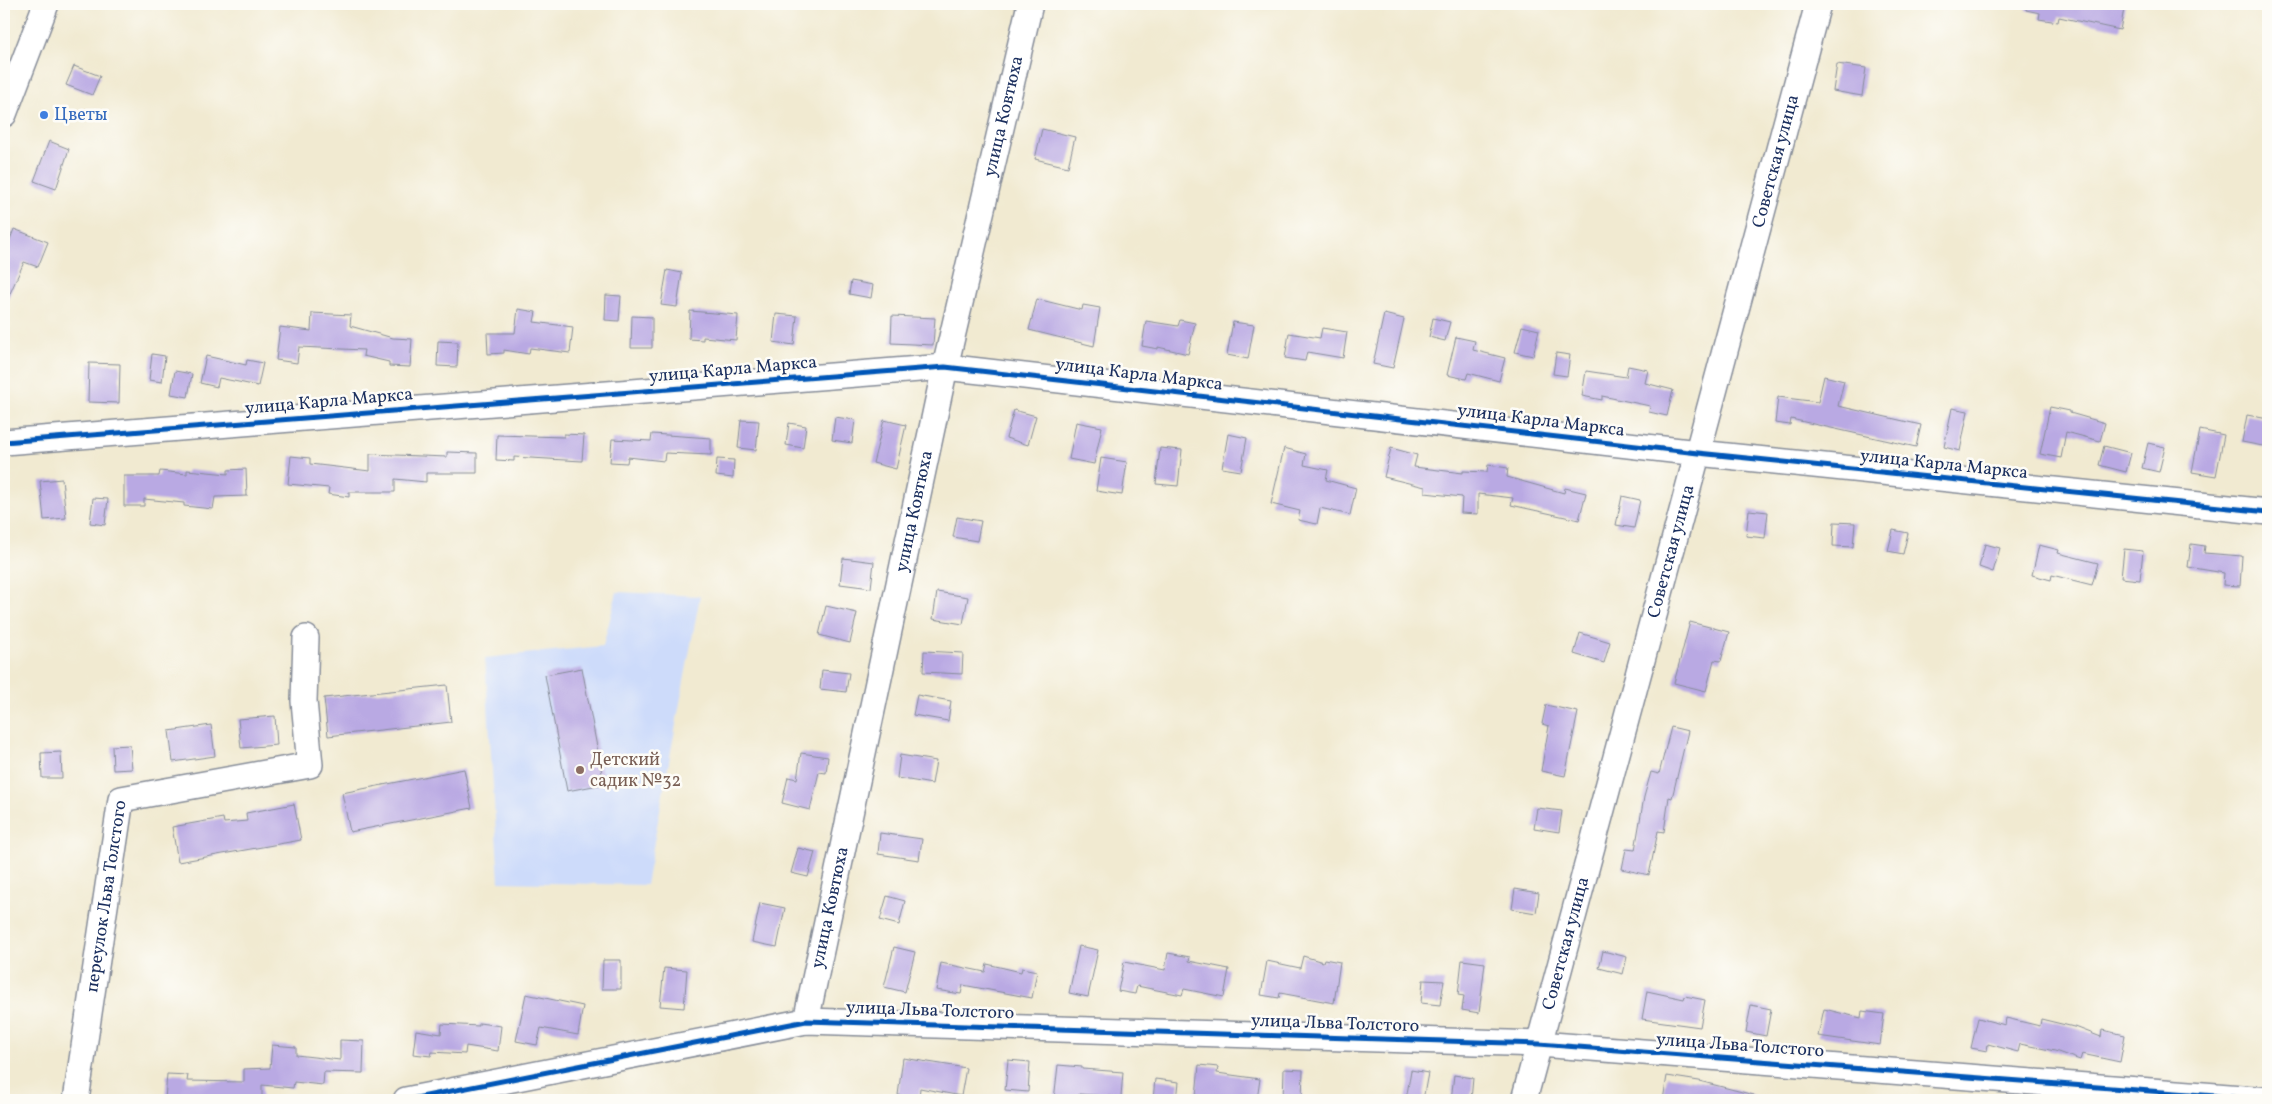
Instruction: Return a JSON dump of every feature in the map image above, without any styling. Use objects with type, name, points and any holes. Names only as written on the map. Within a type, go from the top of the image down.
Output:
[{"type":"street","points":[[4,114],[46,4]]},
{"type":"street","name":"улица Ковтюха","points":[[806,1021],[945,367],[1030,4]]},
{"type":"street","name":"Советская улица","points":[[1524,1100],[1818,4]]},
{"type":"street","name":"улица Карла Маркса","points":[[4,442],[945,367],[1698,453],[2268,512]]},
{"type":"street","name":"переулок Льва Толстого","points":[[76,1100],[121,799],[310,765],[304,702],[306,638]]},
{"type":"street","name":"улица Льва Толстого","points":[[406,1100],[806,1021],[1539,1044],[2268,1100]]},
{"type":"shaded area","name":"Детский садик №32","points":[[617,592],[700,596],[646,885],[499,882],[485,658],[603,646]]},
{"type":"building","points":[[2027,4],[2125,4],[2120,30],[2059,17],[2058,22],[2039,19],[2040,13],[2026,10]]},
{"type":"building","points":[[1837,64],[1866,68],[1862,96],[1833,91]]},
{"type":"building","points":[[74,66],[100,76],[92,95],[66,85]]},
{"type":"building","points":[[1042,129],[1075,137],[1068,167],[1035,159]]},
{"type":"building","points":[[49,141],[69,149],[56,189],[34,181]]},
{"type":"building","points":[[14,229],[48,242],[38,267],[24,262],[4,307],[4,255]]},
{"type":"building","points":[[667,270],[682,273],[677,307],[661,305]]},
{"type":"building","points":[[851,281],[873,285],[871,298],[849,294]]},
{"type":"building","points":[[606,295],[621,296],[619,321],[605,320]]},
{"type":"building","points":[[1037,299],[1082,310],[1083,305],[1100,308],[1094,346],[1029,330]]},
{"type":"building","points":[[518,309],[536,312],[534,322],[573,327],[570,353],[530,348],[529,354],[504,350],[504,353],[488,354],[487,333],[515,333]]},
{"type":"building","points":[[690,311],[738,315],[736,340],[703,337],[703,340],[689,339]]},
{"type":"building","points":[[312,313],[351,315],[350,326],[393,338],[412,339],[410,367],[389,366],[389,362],[363,356],[364,350],[299,347],[297,363],[276,360],[280,327],[311,331]]},
{"type":"building","points":[[776,314],[797,316],[794,345],[773,342]]},
{"type":"building","points":[[1384,314],[1404,319],[1393,368],[1373,364]]},
{"type":"building","points":[[632,316],[652,317],[652,348],[631,348]]},
{"type":"building","points":[[892,316],[935,318],[933,345],[891,343]]},
{"type":"building","points":[[1433,318],[1450,322],[1445,341],[1429,337]]},
{"type":"building","points":[[1180,320],[1195,323],[1188,354],[1158,347],[1158,349],[1142,346],[1146,321],[1178,326]]},
{"type":"building","points":[[1233,322],[1254,325],[1248,359],[1227,355]]},
{"type":"building","points":[[1522,326],[1539,330],[1533,356],[1515,352]]},
{"type":"building","points":[[1322,328],[1347,332],[1343,358],[1307,352],[1305,361],[1285,358],[1289,333],[1320,338]]},
{"type":"building","points":[[1456,337],[1475,341],[1473,350],[1505,358],[1499,381],[1468,373],[1466,379],[1447,375]]},
{"type":"building","points":[[438,341],[458,342],[457,367],[437,366]]},
{"type":"building","points":[[1556,353],[1570,355],[1567,376],[1553,374]]},
{"type":"building","points":[[152,354],[165,356],[162,382],[149,380]]},
{"type":"building","points":[[206,356],[246,365],[247,360],[263,363],[258,386],[219,378],[217,387],[200,383]]},
{"type":"building","points":[[89,363],[120,364],[119,403],[88,402]]},
{"type":"building","points":[[1628,366],[1648,370],[1645,383],[1673,390],[1667,416],[1649,412],[1650,406],[1602,396],[1602,400],[1582,396],[1586,371],[1626,377]]},
{"type":"building","points":[[175,371],[192,374],[188,397],[171,394]]},
{"type":"building","points":[[1824,376],[1844,381],[1838,406],[1921,425],[1916,447],[1791,419],[1790,425],[1775,423],[1778,397],[1818,402]]},
{"type":"building","points":[[2050,407],[2070,411],[2070,413],[2105,423],[2100,441],[2066,432],[2061,458],[2040,454]]},
{"type":"building","points":[[1952,408],[1968,411],[1960,451],[1944,447]]},
{"type":"building","points":[[1014,410],[1036,416],[1028,445],[1006,438]]},
{"type":"building","points":[[2247,415],[2268,419],[2268,447],[2242,442]]},
{"type":"building","points":[[835,417],[855,420],[852,443],[832,440]]},
{"type":"building","points":[[741,420],[759,421],[756,450],[738,448]]},
{"type":"building","points":[[884,420],[906,425],[896,469],[873,463]]},
{"type":"building","points":[[1076,422],[1102,427],[1094,464],[1069,459]]},
{"type":"building","points":[[789,423],[806,426],[803,448],[786,445]]},
{"type":"building","points":[[2200,430],[2224,435],[2216,476],[2192,472]]},
{"type":"building","points":[[564,434],[584,435],[582,461],[514,457],[514,461],[496,460],[497,435],[564,437]]},
{"type":"building","points":[[652,434],[711,438],[711,455],[665,453],[664,461],[628,457],[627,463],[610,462],[612,439],[651,441]]},
{"type":"building","points":[[1228,434],[1247,438],[1241,471],[1222,468]]},
{"type":"building","points":[[2148,443],[2165,447],[2159,472],[2142,468]]},
{"type":"building","points":[[2104,446],[2131,453],[2126,472],[2099,465]]},
{"type":"building","points":[[1160,448],[1182,450],[1178,486],[1156,484]]},
{"type":"building","points":[[1284,448],[1306,454],[1304,465],[1328,470],[1326,480],[1356,488],[1350,515],[1320,508],[1317,524],[1298,520],[1300,511],[1271,504]]},
{"type":"building","points":[[1391,448],[1417,455],[1414,467],[1463,473],[1463,471],[1487,472],[1488,465],[1508,468],[1507,477],[1564,493],[1565,488],[1586,493],[1579,520],[1511,505],[1513,498],[1478,494],[1478,514],[1461,513],[1462,497],[1425,493],[1425,487],[1384,477]]},
{"type":"building","points":[[447,452],[477,453],[477,473],[426,473],[426,482],[395,479],[395,492],[349,492],[349,497],[328,494],[329,488],[288,484],[291,456],[310,458],[310,464],[370,471],[370,454],[447,457]]},
{"type":"building","points":[[1101,458],[1127,462],[1122,495],[1096,491]]},
{"type":"building","points":[[717,459],[734,460],[733,478],[716,476]]},
{"type":"building","points":[[246,469],[247,496],[215,497],[213,509],[184,506],[184,503],[144,499],[144,506],[124,506],[124,476],[159,476],[160,471],[187,474],[187,470],[228,474],[228,470]]},
{"type":"building","points":[[62,479],[66,518],[44,520],[40,481]]},
{"type":"building","points":[[1622,496],[1640,500],[1634,528],[1616,525]]},
{"type":"building","points":[[93,498],[108,499],[105,525],[90,523]]},
{"type":"building","points":[[1749,510],[1768,512],[1765,538],[1746,536]]},
{"type":"building","points":[[957,517],[981,521],[977,541],[953,537]]},
{"type":"building","points":[[1834,522],[1855,523],[1853,547],[1833,546]]},
{"type":"building","points":[[1893,530],[1908,533],[1903,554],[1888,551]]},
{"type":"building","points":[[1985,544],[2000,548],[1993,572],[1979,567]]},
{"type":"building","points":[[2191,544],[2205,546],[2204,553],[2242,556],[2240,586],[2223,585],[2224,573],[2188,567]]},
{"type":"building","points":[[2039,545],[2059,550],[2058,553],[2098,563],[2092,585],[2052,575],[2051,580],[2032,575]]},
{"type":"building","points":[[2124,549],[2143,551],[2140,580],[2121,578]]},
{"type":"building","points":[[843,558],[874,562],[871,588],[840,584]]},
{"type":"building","points":[[937,592],[968,597],[963,624],[933,619]]},
{"type":"building","points":[[826,606],[857,613],[850,643],[819,635]]},
{"type":"building","points":[[1690,622],[1729,632],[1721,661],[1714,660],[1706,691],[1674,683]]},
{"type":"building","points":[[1580,633],[1610,642],[1604,663],[1574,654]]},
{"type":"building","points":[[924,651],[963,653],[962,674],[923,672]]},
{"type":"building","points":[[582,668],[604,784],[567,791],[545,675]]},
{"type":"building","points":[[822,670],[849,673],[846,692],[820,689]]},
{"type":"building","points":[[447,685],[451,722],[328,736],[324,698]]},
{"type":"building","points":[[917,695],[951,701],[948,721],[913,715]]},
{"type":"building","points":[[1546,705],[1578,712],[1565,776],[1541,771],[1549,726],[1542,724]]},
{"type":"building","points":[[275,716],[277,745],[241,748],[238,719]]},
{"type":"building","points":[[211,725],[215,756],[173,762],[169,731]]},
{"type":"building","points":[[1671,727],[1688,731],[1672,798],[1669,797],[1664,832],[1658,831],[1649,875],[1622,869],[1626,849],[1635,850],[1644,797],[1651,772],[1659,774]]},
{"type":"building","points":[[130,745],[132,769],[113,770],[112,746]]},
{"type":"building","points":[[61,752],[62,778],[42,778],[41,753]]},
{"type":"building","points":[[801,753],[828,757],[826,773],[819,772],[810,810],[782,803],[788,777],[797,779]]},
{"type":"building","points":[[900,755],[936,761],[932,784],[897,778]]},
{"type":"building","points":[[464,769],[472,808],[350,832],[342,793]]},
{"type":"building","points":[[294,804],[301,840],[178,862],[172,827],[223,818],[224,823],[247,821],[246,813]]},
{"type":"building","points":[[1537,808],[1562,811],[1559,832],[1534,828]]},
{"type":"building","points":[[880,833],[922,839],[919,860],[878,854]]},
{"type":"building","points":[[798,848],[815,852],[808,877],[791,873]]},
{"type":"building","points":[[1515,889],[1539,893],[1536,913],[1512,909]]},
{"type":"building","points":[[887,896],[905,901],[899,925],[880,920]]},
{"type":"building","points":[[760,903],[785,908],[777,947],[752,942]]},
{"type":"building","points":[[1079,946],[1098,950],[1088,997],[1069,993]]},
{"type":"building","points":[[894,947],[915,952],[905,992],[884,987]]},
{"type":"building","points":[[1603,951],[1627,957],[1623,974],[1599,968]]},
{"type":"building","points":[[1168,953],[1190,957],[1189,961],[1229,969],[1224,997],[1184,989],[1182,995],[1137,986],[1135,994],[1118,991],[1124,962],[1165,970]]},
{"type":"building","points":[[1303,956],[1323,962],[1324,959],[1340,962],[1334,1003],[1280,993],[1279,998],[1261,995],[1267,961],[1300,968]]},
{"type":"building","points":[[603,960],[621,960],[621,989],[602,989]]},
{"type":"building","points":[[1462,960],[1485,963],[1479,1013],[1462,1010],[1464,996],[1458,995]]},
{"type":"building","points":[[941,963],[985,972],[987,964],[1021,972],[1022,968],[1037,971],[1032,998],[963,985],[961,994],[936,990]]},
{"type":"building","points":[[664,968],[687,970],[684,1008],[660,1006]]},
{"type":"building","points":[[1423,980],[1444,981],[1440,1005],[1421,1003]]},
{"type":"building","points":[[1647,991],[1684,999],[1685,996],[1705,1000],[1700,1027],[1642,1019]]},
{"type":"building","points":[[526,994],[583,1006],[578,1035],[541,1028],[537,1045],[516,1041]]},
{"type":"building","points":[[1751,1005],[1771,1009],[1766,1036],[1746,1032]]},
{"type":"building","points":[[1824,1009],[1861,1018],[1862,1011],[1884,1014],[1880,1045],[1818,1036]]},
{"type":"building","points":[[1978,1018],[2005,1025],[2006,1018],[2040,1026],[2041,1019],[2078,1028],[2101,1037],[2102,1030],[2125,1035],[2120,1062],[2082,1054],[2080,1060],[2055,1051],[2020,1044],[2018,1052],[1988,1044],[1987,1051],[1971,1048]]},
{"type":"building","points":[[479,1023],[501,1026],[498,1051],[466,1046],[465,1054],[432,1052],[431,1056],[413,1054],[416,1030],[441,1034],[442,1024],[479,1026]]},
{"type":"building","points":[[340,1040],[364,1041],[363,1073],[324,1072],[323,1085],[294,1082],[293,1088],[262,1085],[262,1100],[165,1100],[167,1074],[188,1075],[187,1081],[244,1082],[244,1069],[270,1068],[272,1045],[296,1047],[296,1055],[340,1060]]},
{"type":"building","points":[[903,1058],[966,1068],[961,1096],[920,1088],[919,1098],[898,1095]]},
{"type":"building","points":[[1008,1060],[1030,1062],[1028,1092],[1005,1090]]},
{"type":"building","points":[[1058,1065],[1123,1072],[1121,1097],[1079,1094],[1079,1100],[1054,1100]]},
{"type":"building","points":[[1199,1065],[1218,1067],[1217,1073],[1260,1079],[1257,1100],[1196,1096]]},
{"type":"building","points":[[1284,1069],[1303,1070],[1302,1100],[1283,1100]]},
{"type":"building","points":[[1411,1070],[1428,1073],[1423,1100],[1406,1100]]},
{"type":"building","points":[[1454,1075],[1473,1078],[1471,1100],[1451,1100]]},
{"type":"building","points":[[1667,1076],[1699,1081],[1754,1095],[1754,1100],[1663,1100]]},
{"type":"building","points":[[1155,1079],[1179,1082],[1177,1100],[1153,1100]]},
{"type":"cycle path","points":[[4,442],[945,367],[1698,453],[2268,512]]},
{"type":"cycle path","points":[[406,1100],[806,1021],[1539,1044],[2268,1100]]},
{"type":"place","name":"Цветы","points":[[44,115]]},
{"type":"place","name":"Детский садик №32","points":[[580,770]]}]
